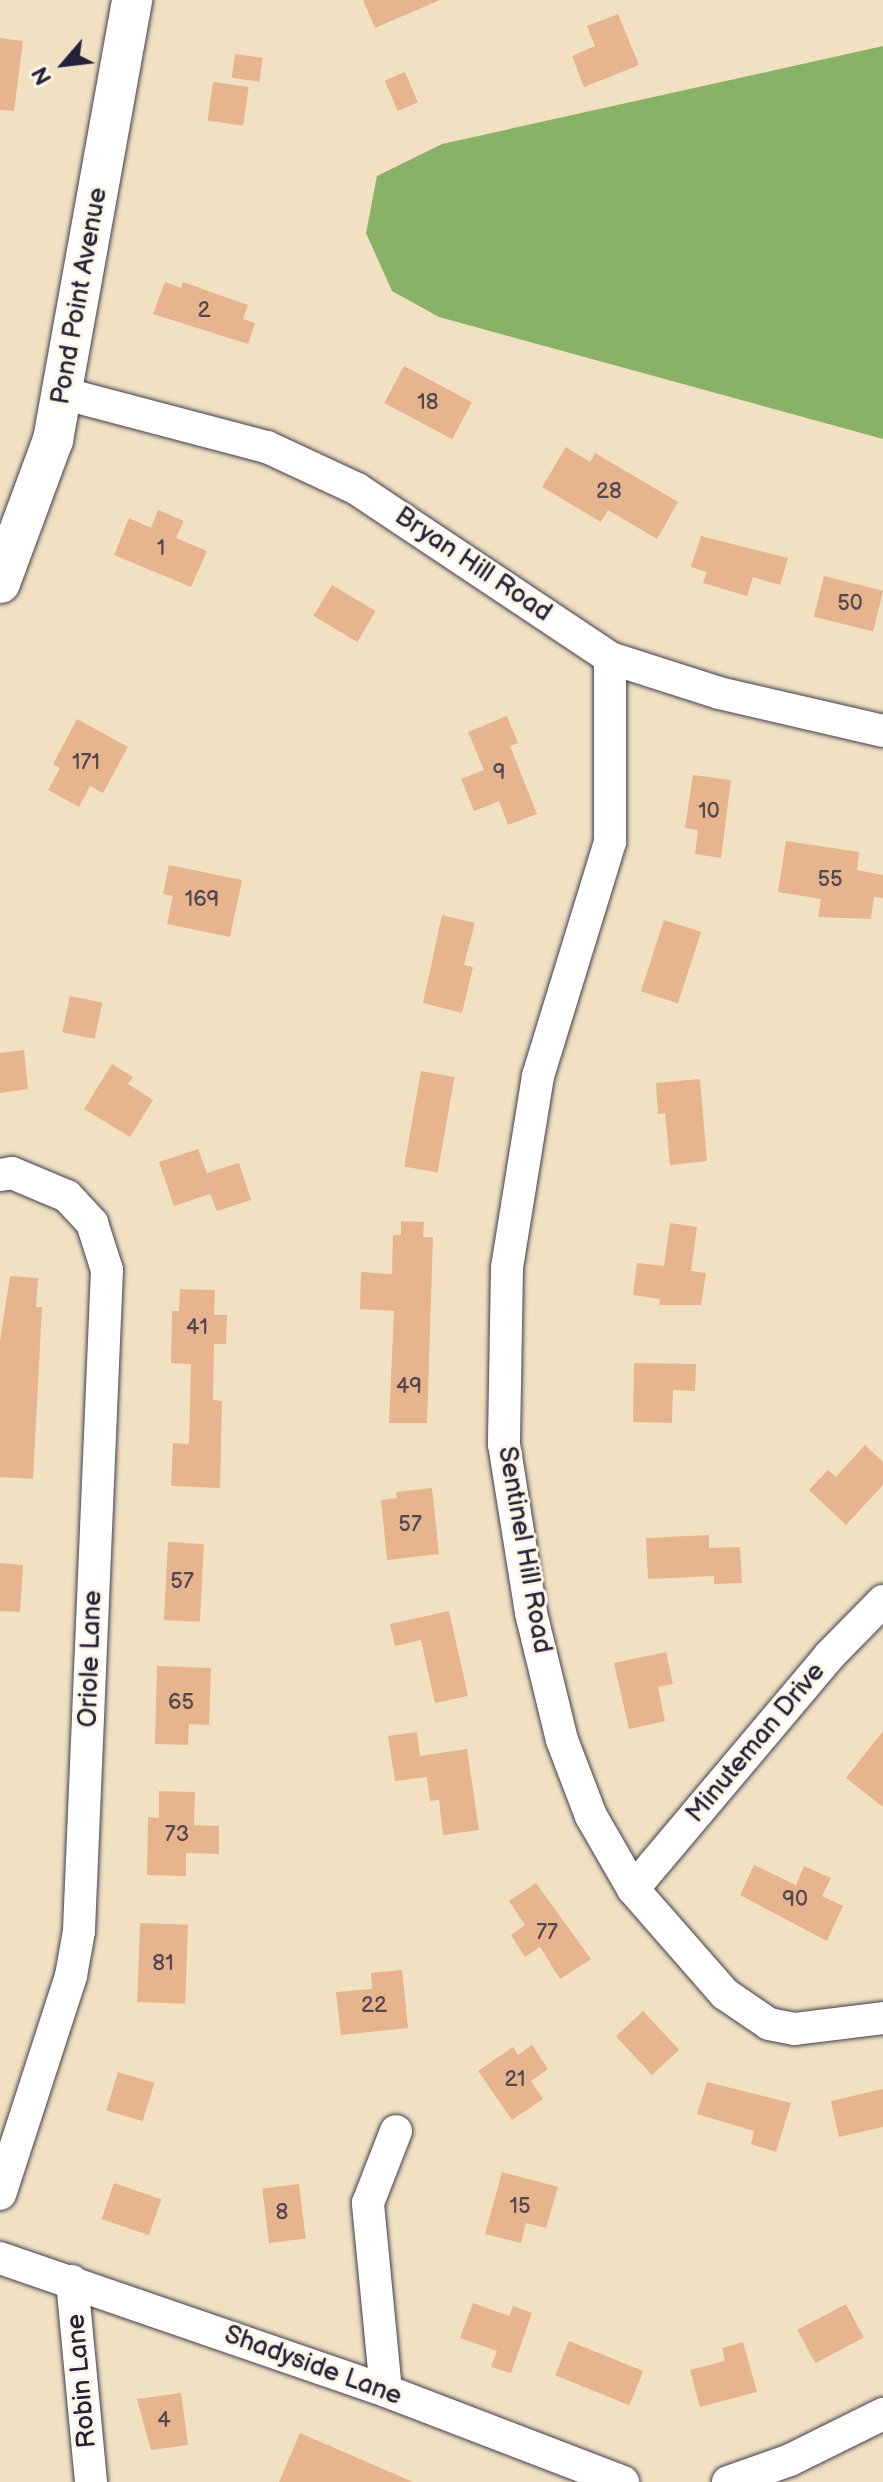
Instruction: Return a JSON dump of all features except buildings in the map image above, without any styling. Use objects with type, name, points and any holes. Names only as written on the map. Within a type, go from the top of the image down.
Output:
[{"type":"main road","name":"Pond Point Avenue","points":[[0,583],[32,506],[62,393],[132,0]]},
{"type":"street","name":"Bryan Hill Road","points":[[62,393],[267,447],[357,489],[610,658],[719,693],[883,731]]},
{"type":"street","name":"Sentinel Hill Road","points":[[610,658],[610,842],[538,1076],[507,1268],[504,1444],[528,1599],[562,1740],[591,1816],[633,1889],[725,1994],[769,2024],[820,2028],[883,2018]]},
{"type":"street","name":"Oriole Lane","points":[[0,1175],[12,1173],[67,1196],[92,1223],[107,1270],[79,1931],[71,1976],[0,2194]]},
{"type":"street","name":"Minuteman Drive","points":[[633,1889],[830,1655],[883,1601]]},
{"type":"street","points":[[386,2391],[368,2203],[396,2131]]},
{"type":"street","name":"Shadyside Lane","points":[[0,2258],[386,2391],[623,2482]]},
{"type":"street","name":"Robin Lane","points":[[72,2281],[91,2482]]},
{"type":"street","points":[[728,2482],[790,2460],[883,2414]]},
{"type":"green space","points":[[883,46],[883,439],[439,317],[392,291],[366,233],[377,176],[442,144]]}]
